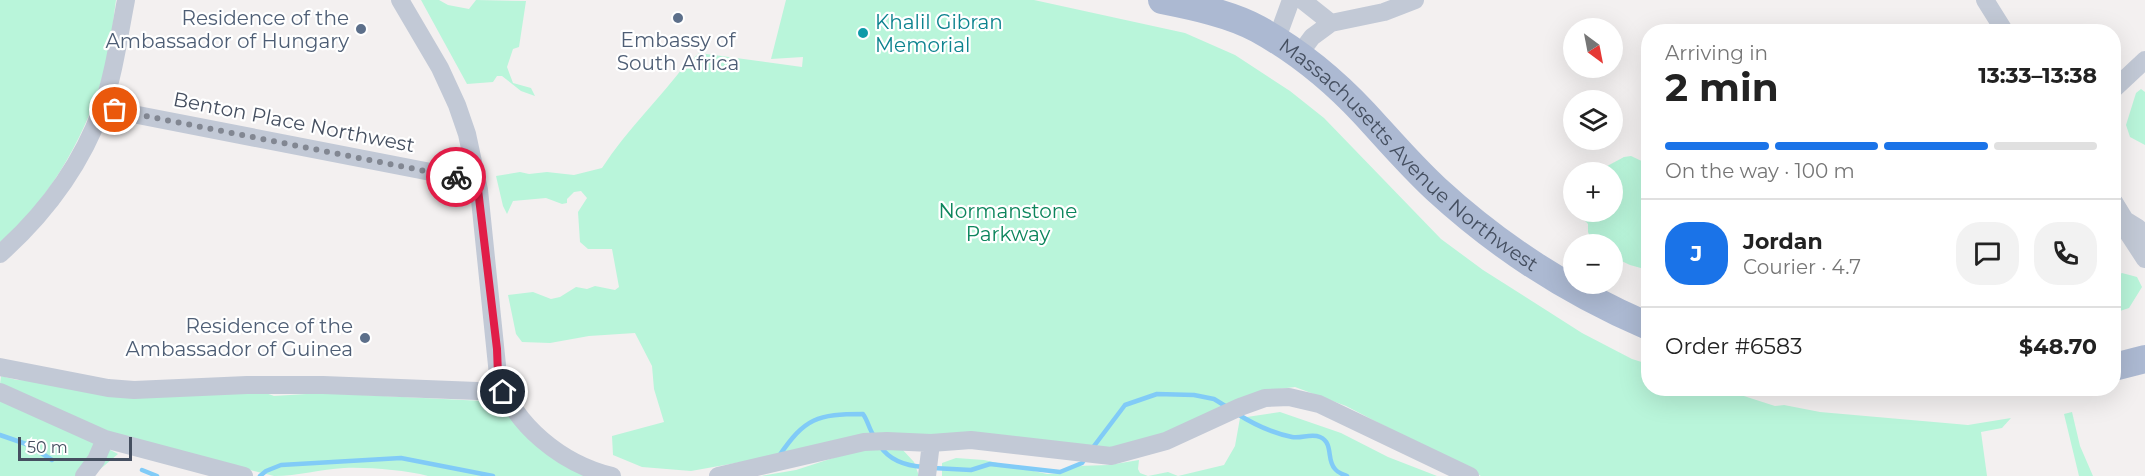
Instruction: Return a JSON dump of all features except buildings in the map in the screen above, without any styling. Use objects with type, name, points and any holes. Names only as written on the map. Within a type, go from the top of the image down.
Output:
[{"type":"main road","name":"Massachusetts Avenue Northwest","points":[[1162,0],[1216,14],[1256,28],[1287,48],[1340,89],[1404,157],[1468,217],[1550,275],[1641,323]]},
{"type":"main road","points":[[2121,365],[2145,359]]},
{"type":"street","points":[[0,254],[34,221],[69,177],[82,154],[102,108],[111,77],[126,0]]},
{"type":"street","points":[[400,0],[440,68],[467,134],[477,181],[497,349],[498,375],[503,392],[515,411],[550,446],[575,463],[612,476]]},
{"type":"street","points":[[1291,0],[1287,48],[1312,37],[1331,23],[1384,12],[1415,0]]},
{"type":"street","points":[[1302,0],[1331,23]]},
{"type":"street","points":[[1985,0],[2000,24]]},
{"type":"street","points":[[2121,82],[2145,60]]},
{"type":"street","name":"Benton Place Northwest","points":[[102,108],[477,181]]},
{"type":"street","points":[[2121,213],[2128,233],[2145,259]]},
{"type":"street","points":[[2125,220],[2138,228],[2145,238]]},
{"type":"street","points":[[0,366],[108,388],[134,390],[247,385],[323,385],[503,392]]},
{"type":"street","points":[[0,392],[105,440],[244,476]]},
{"type":"street","points":[[718,476],[864,442],[887,441],[929,464],[971,440],[1112,456],[1148,447],[1185,433],[1233,410],[1273,397],[1310,401],[1470,476]]},
{"type":"street","points":[[84,476],[96,460],[105,440]]},
{"type":"green space","points":[[0,0],[116,0],[106,63],[79,137],[52,184],[19,225],[0,242]]},
{"type":"green space","points":[[421,0],[439,0],[448,5],[469,9],[476,0],[526,1],[519,47],[513,49],[507,67],[513,83],[531,88],[535,96],[521,91],[502,76],[497,76],[493,82],[467,84]]},
{"type":"green space","name":"Normanstone Parkway","points":[[786,0],[1034,0],[1185,33],[1235,55],[1290,91],[1324,118],[1441,239],[1483,270],[1582,333],[1641,362],[1641,396],[1744,396],[1775,406],[1784,405],[1820,412],[1968,425],[2011,418],[2002,428],[1981,432],[1987,476],[1481,476],[1346,406],[1295,387],[1262,391],[1166,437],[1106,453],[1074,445],[803,451],[691,471],[642,467],[613,455],[612,436],[664,422],[654,389],[652,366],[635,333],[589,336],[550,343],[522,342],[516,334],[508,295],[533,292],[551,299],[560,297],[576,287],[587,289],[595,286],[615,290],[619,287],[612,249],[588,249],[580,242],[578,212],[587,198],[581,191],[574,192],[567,199],[567,203],[562,204],[546,198],[513,201],[507,214],[496,176],[520,172],[574,175],[602,168],[622,140],[688,61],[699,53],[802,67],[803,57],[771,59]]},
{"type":"green space","points":[[2141,89],[2145,92],[2145,145],[2130,137],[2126,125],[2136,93]]},
{"type":"green space","points":[[1631,156],[1641,161],[1641,268],[1623,262],[1623,234],[1589,234],[1588,232],[1586,222],[1623,222],[1623,162],[1615,162]]},
{"type":"green space","points":[[2121,274],[2137,277],[2142,287],[2129,308],[2121,311]]},
{"type":"green space","points":[[1,376],[17,380],[249,387],[274,396],[322,393],[504,402],[565,466],[622,476],[428,476],[354,468],[274,476],[109,434],[0,384]]},
{"type":"green space","points":[[0,396],[118,454],[92,476],[0,476]]},
{"type":"green space","points":[[1280,412],[1341,433],[1388,457],[1437,476],[1178,476],[1224,465],[1235,446],[1240,418]]},
{"type":"green space","points":[[2072,412],[2080,446],[2093,476],[2079,476],[2064,414]]},
{"type":"green space","points":[[870,446],[901,448],[914,462],[919,476],[761,476],[796,470]]},
{"type":"green space","points":[[956,458],[984,460],[1047,474],[1061,473],[1077,466],[1109,465],[1139,460],[1140,473],[1148,476],[942,476],[942,463]]},
{"type":"green space","points":[[1168,472],[1178,476],[1148,476]]},
{"type":"waterway","points":[[1091,450],[1125,405],[1157,394],[1194,395],[1214,399],[1227,407]]},
{"type":"waterway","points":[[1236,413],[1263,428],[1285,435],[1320,437],[1329,447],[1332,465],[1337,472],[1347,476]]},
{"type":"waterway","points":[[779,456],[797,433],[823,417],[863,414],[874,436]]},
{"type":"waterway","points":[[0,435],[29,445],[52,460]]},
{"type":"waterway","points":[[880,446],[899,462],[924,467]]},
{"type":"waterway","points":[[933,468],[971,470],[990,464],[1060,472],[1082,463],[1086,457]]},
{"type":"waterway","points":[[260,476],[281,465],[401,458],[493,476]]},
{"type":"waterway","points":[[142,470],[157,476]]},
{"type":"way so far","points":[[115,110],[456,177]]},
{"type":"place","name":"Embassy of South Africa","points":[[678,18]]},
{"type":"place","name":"Residence of the Ambassador of Hungary","points":[[361,29]]},
{"type":"place","name":"Khalil Gibran Memorial","points":[[863,33]]},
{"type":"place","name":"Residence of the Ambassador of Guinea","points":[[365,338]]},
{"type":"route","points":[[456,177],[477,181],[479,190],[498,375],[503,392]]}]
